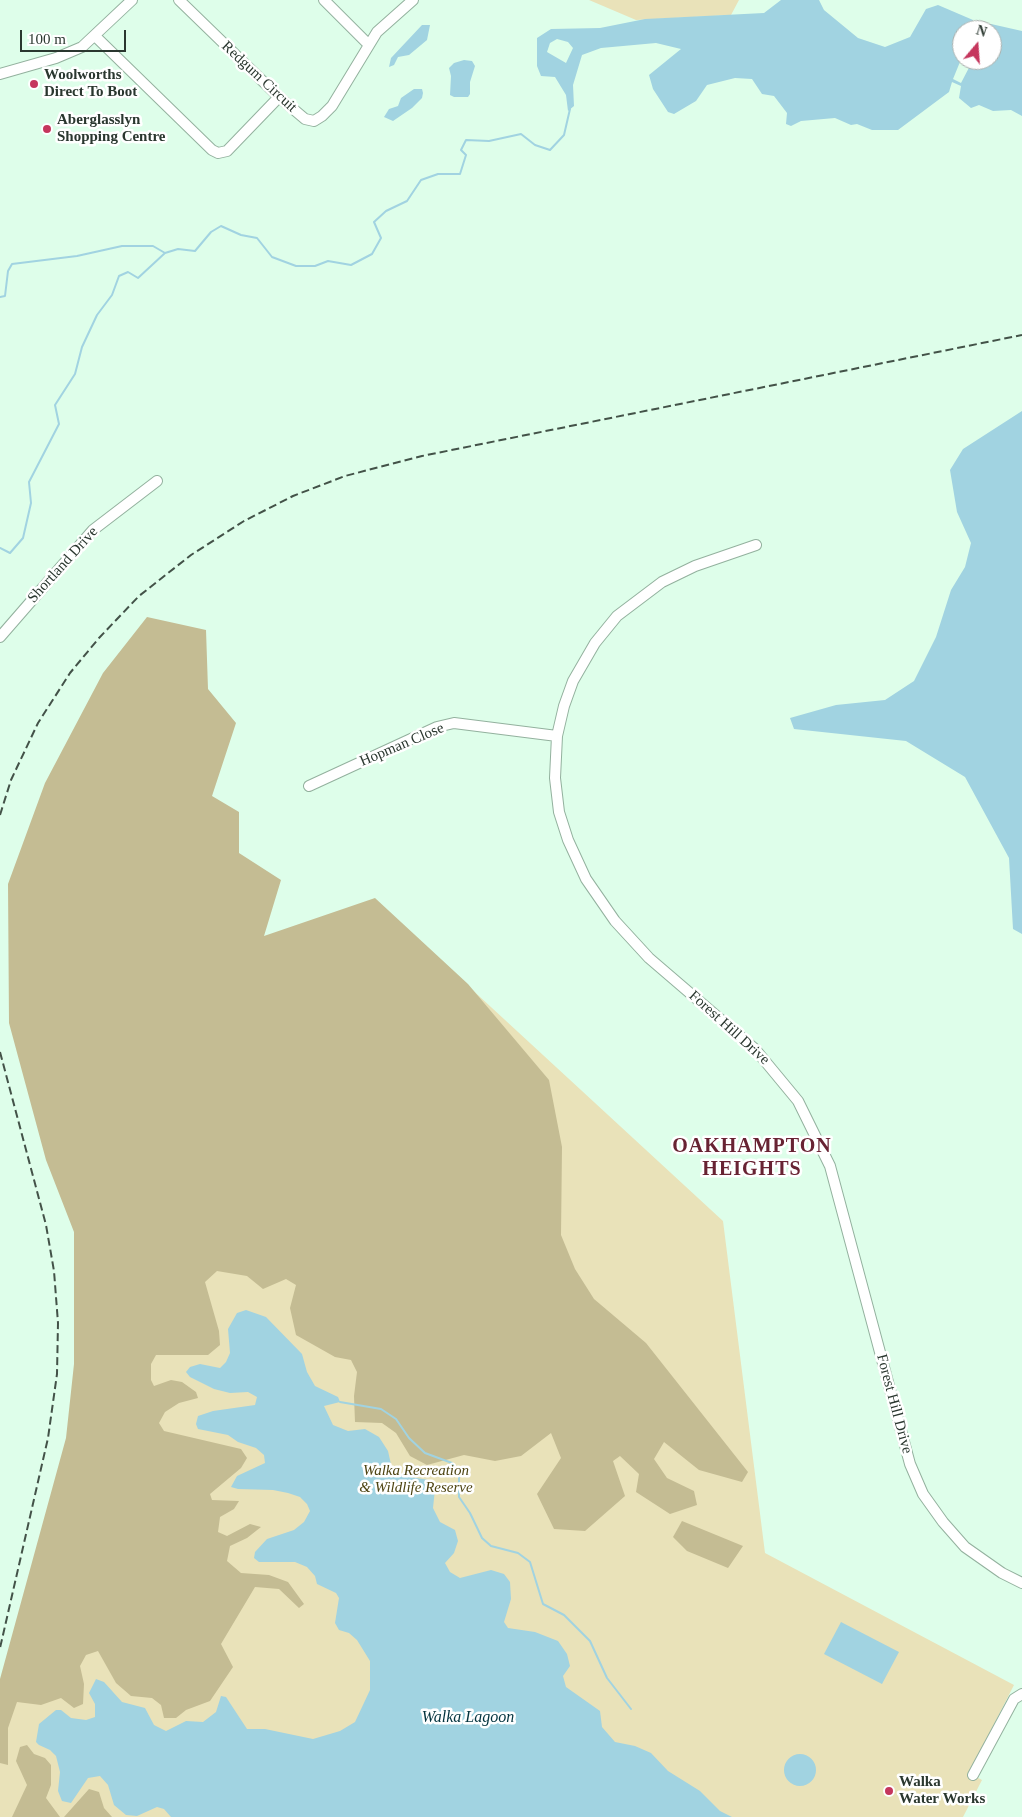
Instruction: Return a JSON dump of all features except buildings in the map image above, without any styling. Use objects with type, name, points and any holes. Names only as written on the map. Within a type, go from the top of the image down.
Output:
[{"type":"street","points":[[0,74],[56,58],[82,47],[132,0]]},
{"type":"street","name":"Redgum Circuit","points":[[179,0],[304,120],[318,119],[340,94],[368,44],[399,3],[413,0]]},
{"type":"street","points":[[324,0],[368,44]]},
{"type":"street","points":[[95,36],[184,124],[218,154],[227,151],[279,97]]},
{"type":"street","name":"Shortland Drive","points":[[0,637],[93,530],[156,481]]},
{"type":"street","name":"Forest Hill Drive","points":[[756,545],[695,566],[662,582],[617,616],[582,662],[564,706],[557,736],[554,778],[559,812],[568,840],[586,879],[615,921],[649,958],[736,1032],[770,1064],[798,1101],[821,1144],[832,1175],[910,1464],[923,1494],[943,1522],[965,1547],[1002,1573],[1022,1583]]},
{"type":"street","name":"Hopman Close","points":[[309,786],[437,727],[454,723],[557,736]]},
{"type":"street","points":[[973,1775],[1014,1699],[1022,1694]]},
{"type":"green space","points":[[589,0],[739,0],[731,15],[636,20]]},
{"type":"green space","name":"Walka Recreation & Wildlife Reserve","points":[[389,913],[723,1221],[765,1553],[1014,1685],[969,1773],[982,1780],[963,1817],[0,1817],[0,1735],[88,1405]]},
{"type":"shaded area","points":[[147,617],[206,630],[208,689],[236,723],[212,796],[239,812],[239,853],[281,880],[264,936],[375,898],[468,984],[549,1080],[562,1147],[561,1235],[575,1269],[594,1299],[646,1343],[748,1472],[742,1482],[699,1470],[664,1442],[654,1459],[667,1478],[694,1491],[697,1505],[670,1514],[636,1492],[639,1474],[620,1456],[613,1461],[625,1496],[585,1531],[554,1529],[537,1494],[561,1458],[551,1433],[521,1456],[495,1461],[464,1455],[427,1465],[410,1456],[396,1433],[382,1423],[355,1422],[354,1396],[357,1372],[351,1360],[335,1357],[296,1335],[290,1308],[296,1285],[286,1279],[263,1289],[247,1276],[217,1271],[205,1282],[219,1331],[220,1345],[208,1355],[156,1355],[151,1364],[151,1380],[154,1386],[171,1380],[182,1382],[196,1392],[198,1398],[179,1403],[165,1412],[159,1423],[164,1431],[241,1449],[247,1458],[241,1468],[210,1494],[212,1500],[239,1501],[234,1509],[220,1517],[218,1532],[227,1536],[250,1524],[261,1527],[247,1538],[230,1546],[227,1561],[241,1573],[269,1575],[288,1582],[304,1604],[299,1608],[279,1589],[255,1587],[221,1644],[233,1667],[210,1701],[186,1710],[176,1718],[164,1718],[161,1705],[152,1698],[131,1696],[116,1683],[98,1651],[86,1655],[80,1666],[84,1684],[83,1704],[74,1708],[61,1698],[41,1705],[17,1702],[8,1728],[8,1765],[0,1763],[0,1679],[66,1438],[74,1364],[74,1232],[46,1160],[9,1023],[8,884],[45,783],[103,673]]},
{"type":"shaded area","points":[[682,1521],[743,1546],[728,1568],[687,1551],[673,1537]]},
{"type":"shaded area","points":[[27,1745],[34,1754],[45,1758],[51,1765],[51,1785],[46,1798],[60,1817],[12,1817],[27,1785],[16,1761],[20,1747]]},
{"type":"shaded area","points":[[89,1789],[99,1792],[104,1808],[112,1817],[64,1817]]},
{"type":"water","points":[[781,0],[819,0],[824,10],[858,38],[885,47],[910,37],[926,9],[938,5],[973,20],[952,20],[952,70],[957,70],[953,79],[961,83],[968,70],[1002,70],[1002,26],[1022,31],[1022,116],[1011,110],[993,111],[979,105],[971,108],[959,98],[961,86],[952,82],[949,92],[898,130],[872,130],[857,124],[851,125],[835,118],[801,121],[791,126],[786,124],[787,113],[774,96],[762,94],[752,79],[735,78],[707,85],[696,101],[674,114],[668,112],[653,89],[649,75],[681,49],[656,43],[601,48],[582,55],[573,85],[574,106],[568,111],[566,95],[555,77],[541,76],[537,66],[537,38],[551,29],[600,28],[645,19],[764,13]],"holes":[[[557,39],[568,42],[573,48],[566,63],[547,52],[550,43]]]},
{"type":"water","points":[[422,25],[430,25],[427,40],[409,55],[398,57],[394,65],[389,67],[391,58]]},
{"type":"water","points":[[464,60],[472,61],[475,66],[470,82],[470,94],[468,97],[454,97],[450,95],[451,76],[449,68],[454,63]]},
{"type":"water","points":[[414,89],[422,89],[423,93],[422,98],[412,108],[393,121],[384,117],[389,109],[398,106],[401,98]]},
{"type":"water","points":[[1022,411],[1022,934],[1013,929],[1009,858],[965,777],[906,741],[794,729],[790,718],[836,705],[885,700],[914,681],[936,637],[951,590],[965,567],[971,543],[957,512],[950,470],[963,449]]},
{"type":"water","name":"Walka Lagoon","points":[[246,1310],[266,1317],[302,1354],[307,1372],[315,1386],[338,1397],[340,1402],[324,1406],[333,1425],[348,1431],[365,1429],[379,1437],[388,1451],[392,1469],[404,1476],[429,1480],[435,1489],[433,1508],[440,1522],[455,1530],[458,1541],[454,1553],[445,1563],[450,1572],[460,1578],[491,1570],[504,1574],[510,1582],[511,1599],[504,1622],[508,1628],[535,1632],[558,1641],[567,1654],[570,1666],[563,1676],[566,1687],[600,1711],[602,1727],[615,1742],[635,1746],[651,1753],[668,1771],[700,1791],[720,1811],[732,1817],[171,1817],[164,1809],[157,1807],[137,1816],[126,1815],[114,1805],[108,1785],[100,1776],[88,1778],[71,1803],[62,1801],[58,1791],[60,1772],[56,1756],[36,1742],[39,1724],[56,1710],[61,1710],[71,1718],[86,1720],[95,1717],[95,1704],[89,1693],[96,1679],[104,1682],[122,1702],[145,1708],[154,1725],[166,1731],[186,1721],[203,1722],[216,1712],[221,1696],[226,1697],[247,1729],[265,1729],[313,1739],[340,1731],[355,1722],[370,1690],[370,1661],[357,1640],[349,1633],[339,1630],[335,1623],[339,1598],[336,1593],[317,1584],[315,1576],[307,1567],[295,1562],[259,1562],[254,1558],[255,1552],[267,1539],[294,1530],[304,1522],[310,1511],[307,1504],[300,1497],[288,1493],[231,1487],[237,1476],[265,1463],[264,1455],[256,1448],[238,1442],[228,1435],[198,1429],[196,1424],[198,1416],[213,1411],[255,1405],[257,1397],[248,1392],[230,1393],[214,1389],[190,1377],[186,1372],[190,1367],[200,1364],[220,1368],[226,1362],[230,1353],[228,1329],[237,1313]]},
{"type":"water","points":[[841,1622],[899,1652],[882,1684],[824,1654]]},
{"type":"water","points":[[800,1754],[806,1755],[811,1759],[815,1764],[815,1776],[811,1781],[806,1785],[800,1786],[794,1785],[789,1781],[785,1776],[784,1770],[785,1764],[789,1759],[794,1755]]},
{"type":"waterway","points":[[0,548],[10,553],[23,538],[31,503],[29,482],[59,424],[55,405],[75,374],[82,347],[97,315],[112,295],[119,276],[128,272],[138,278],[165,253],[178,249],[195,251],[211,232],[221,226],[241,235],[257,238],[272,257],[296,266],[315,266],[328,261],[351,265],[372,254],[381,238],[374,222],[386,211],[407,201],[421,180],[438,174],[460,174],[466,155],[461,150],[466,140],[489,141],[521,134],[535,145],[550,150],[564,135],[570,109]]},
{"type":"waterway","points":[[0,297],[5,296],[8,271],[12,264],[77,256],[122,246],[153,246],[165,253]]},
{"type":"waterway","points":[[340,1402],[381,1409],[396,1419],[409,1438],[425,1453],[452,1463],[459,1477],[459,1497],[470,1513],[482,1538],[491,1546],[518,1553],[530,1562],[543,1604],[564,1615],[590,1641],[607,1678],[631,1709]]},
{"type":"railway","points":[[0,815],[11,780],[38,723],[70,673],[99,638],[139,596],[191,555],[244,521],[293,496],[345,476],[422,456],[1022,335]]},
{"type":"railway","points":[[0,1052],[46,1225],[54,1271],[58,1323],[57,1374],[48,1438],[0,1648]]},
{"type":"place","name":"Woolworths Direct To Boot","points":[[34,84]]},
{"type":"place","name":"Aberglasslyn Shopping Centre","points":[[47,129]]},
{"type":"place","name":"Walka Water Works","points":[[889,1791]]},
{"type":"district","name":"OAKHAMPTON HEIGHTS","points":[[752,1158]]}]
